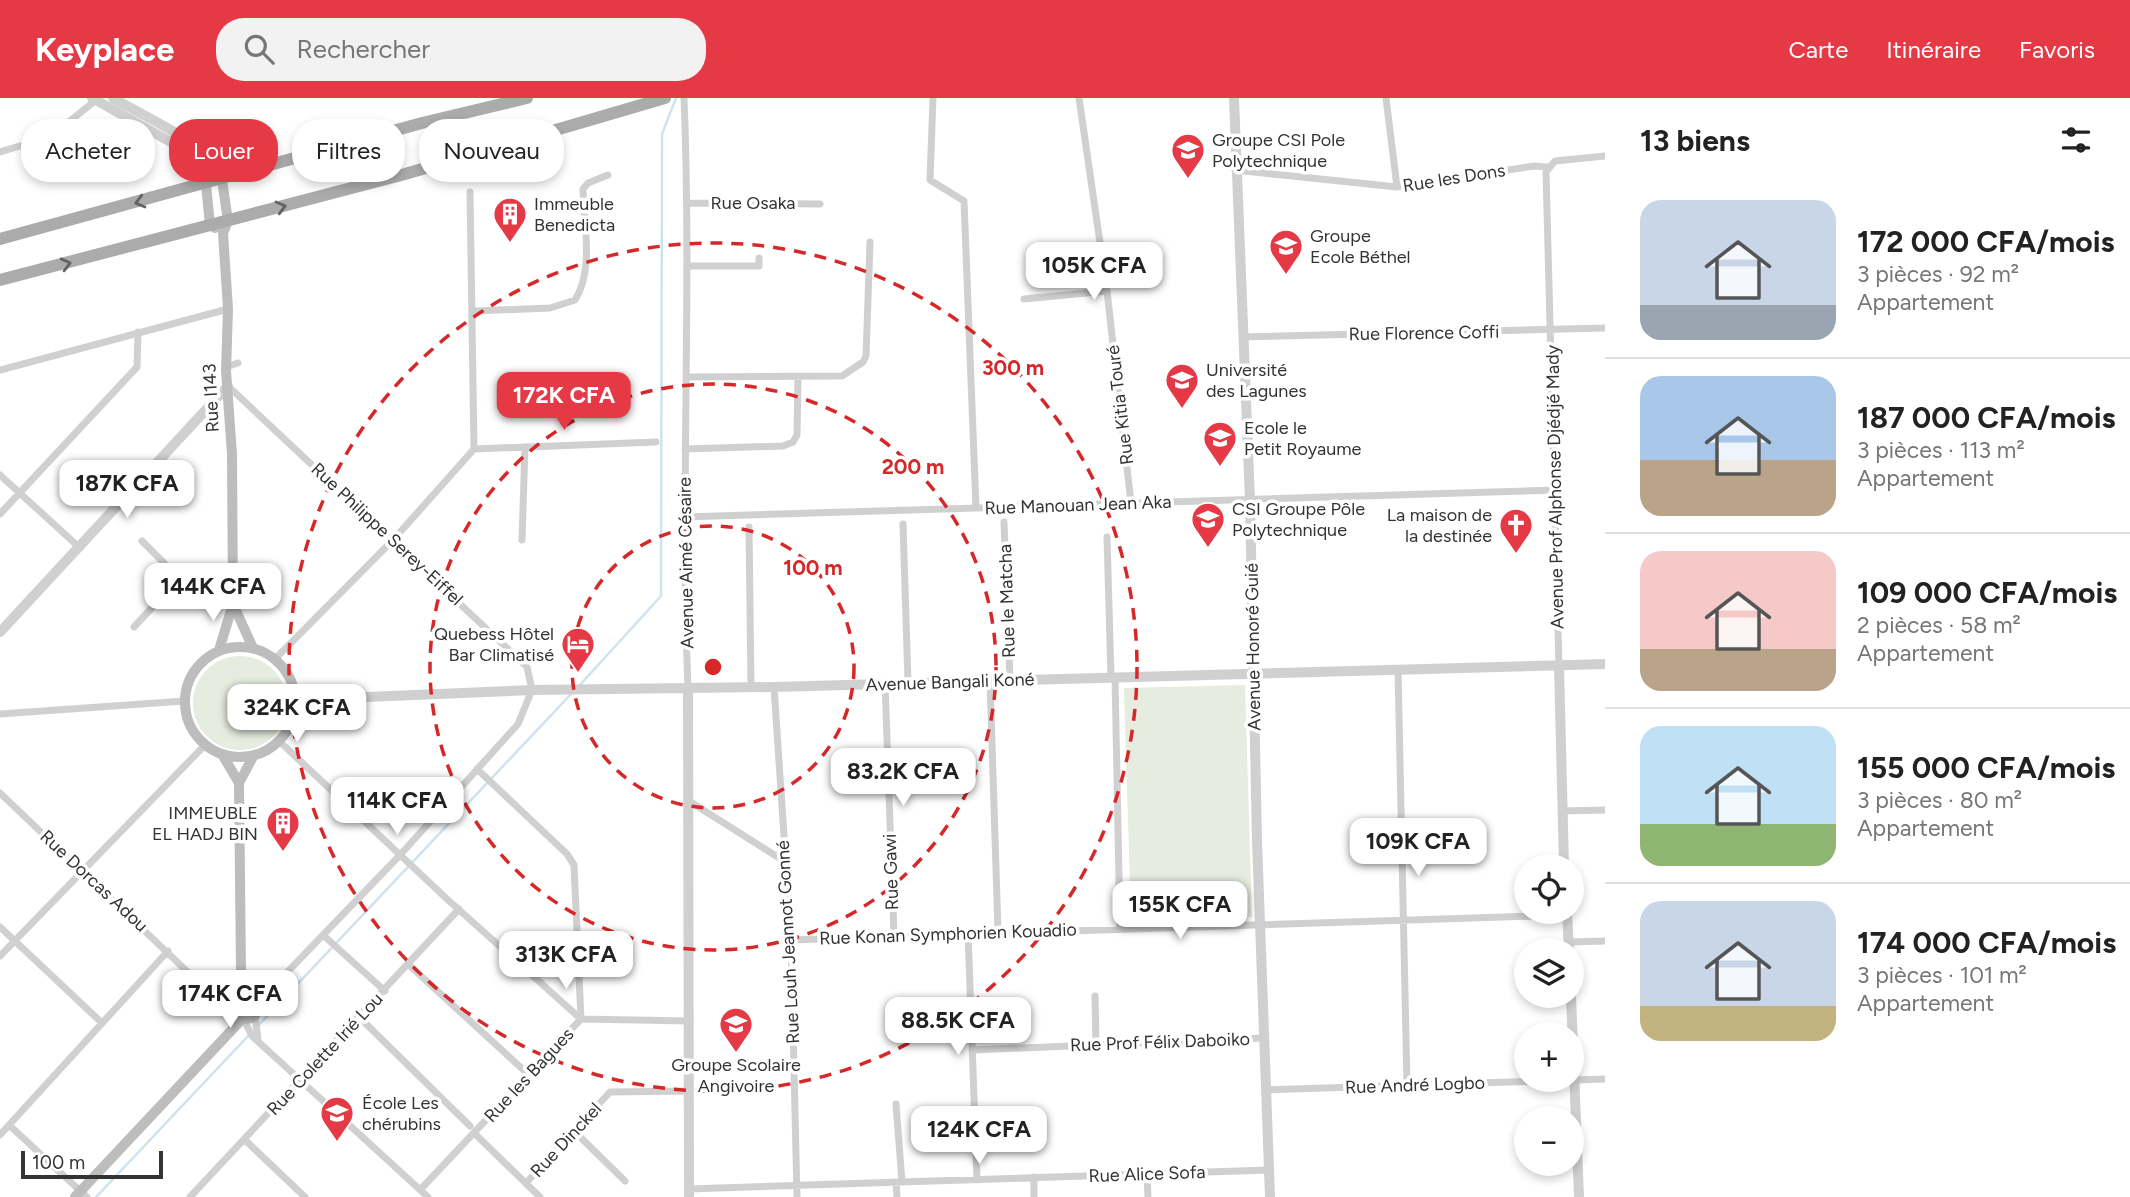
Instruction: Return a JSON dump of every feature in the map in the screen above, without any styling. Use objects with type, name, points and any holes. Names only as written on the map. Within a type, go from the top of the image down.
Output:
[{"type":"main road","points":[[278,164],[422,123],[527,98]]},
{"type":"main road","points":[[0,281],[211,225],[225,227],[665,98]]},
{"type":"main road","points":[[0,239],[216,182]]},
{"type":"main road","name":"Rue I143","points":[[219,650],[233,604],[226,367],[228,309],[222,182]]},
{"type":"main road","points":[[206,185],[211,225]]},
{"type":"main road","name":"Rue I143","points":[[233,604],[253,648]]},
{"type":"main road","points":[[230,647],[253,648],[275,659],[289,676],[295,700],[290,726],[279,741],[254,755],[222,754],[205,745],[194,734],[186,718],[184,701],[194,670],[205,658],[230,647]]},
{"type":"main road","points":[[222,754],[239,783]]},
{"type":"main road","points":[[81,1195],[249,1016],[241,973],[239,783],[254,755]]},
{"type":"street","name":"Avenue Aimé Césaire","points":[[684,98],[687,203],[684,517],[689,801],[689,1193]]},
{"type":"street","points":[[933,98],[930,180],[964,201],[975,508]]},
{"type":"street","name":"Rue Kitia Touré","points":[[1079,98],[1107,291],[1132,503]]},
{"type":"street","name":"Avenue Honoré Guié","points":[[1234,98],[1250,501],[1260,923],[1270,1197]]},
{"type":"street","points":[[1386,98],[1397,187]]},
{"type":"street","points":[[0,152],[50,137],[94,99],[114,99],[169,130]]},
{"type":"street","points":[[94,99],[176,145],[198,165],[206,185]]},
{"type":"street","points":[[1548,167],[1555,161],[1605,156]]},
{"type":"street","name":"Rue les Dons","points":[[1235,170],[1397,187],[1534,166],[1548,167]]},
{"type":"street","name":"Avenue Prof Alphonse Djédjé Mady","points":[[1548,167],[1564,854]]},
{"type":"street","points":[[473,312],[550,308],[575,300],[583,284],[585,268],[583,189],[588,183],[608,175]]},
{"type":"street","points":[[275,659],[394,539],[474,449],[470,192]]},
{"type":"street","name":"Rue Osaka","points":[[687,203],[820,204]]},
{"type":"street","points":[[687,377],[842,376],[863,362],[866,356],[870,242]]},
{"type":"street","points":[[687,266],[759,266],[759,257]]},
{"type":"street","points":[[1024,299],[1107,291]]},
{"type":"street","points":[[0,370],[228,309]]},
{"type":"street","name":"Rue Florence Coffi","points":[[1243,337],[1605,328]]},
{"type":"street","points":[[0,514],[137,367],[138,332]]},
{"type":"street","points":[[226,367],[238,363]]},
{"type":"street","points":[[685,449],[783,446],[793,442],[797,435],[798,377]]},
{"type":"street","points":[[0,632],[228,386]]},
{"type":"street","name":"Rue Philippe Serey-Eiffel","points":[[228,386],[394,539],[527,667],[532,690]]},
{"type":"street","points":[[474,449],[656,442]]},
{"type":"street","points":[[522,540],[525,447]]},
{"type":"street","points":[[0,475],[80,548]]},
{"type":"street","name":"Rue Manouan Jean Aka","points":[[684,517],[1556,491]]},
{"type":"street","name":"Rue le Matcha","points":[[1004,522],[1010,680]]},
{"type":"street","points":[[903,524],[908,682]]},
{"type":"street","points":[[749,527],[751,686]]},
{"type":"street","points":[[1107,537],[1120,929]]},
{"type":"street","points":[[142,541],[179,578]]},
{"type":"street","points":[[134,627],[179,578],[192,571],[232,566]]},
{"type":"street","name":"Avenue Bangali Koné","points":[[295,700],[532,690],[774,687],[1605,664]]},
{"type":"street","points":[[1398,670],[1405,922],[1406,1086]]},
{"type":"street","points":[[990,681],[998,931]]},
{"type":"street","name":"Rue Gawi","points":[[885,683],[894,935]]},
{"type":"street","name":"Rue Louh Jeannot Gonné","points":[[774,687],[784,861],[792,940],[797,1197]]},
{"type":"street","points":[[428,1197],[302,1079],[249,1016],[271,989],[401,854],[518,724],[532,690]]},
{"type":"street","points":[[0,714],[184,701]]},
{"type":"street","points":[[279,741],[459,909],[582,1019],[690,1021]]},
{"type":"street","points":[[0,957],[205,745]]},
{"type":"street","name":"Rue les Bagues","points":[[420,1190],[472,1129],[529,1075],[582,1019],[574,864],[567,854],[477,769]]},
{"type":"street","name":"Rue Dorcas Adou","points":[[0,793],[217,1000],[249,1016]]},
{"type":"street","points":[[689,801],[784,861]]},
{"type":"street","points":[[1562,811],[1605,810]]},
{"type":"street","name":"Rue Colette Irié Lou","points":[[193,1196],[459,909]]},
{"type":"street","name":"Rue Konan Symphorien Kouadio","points":[[792,940],[998,931],[1260,923],[1405,922],[1514,917]]},
{"type":"street","points":[[0,927],[101,1022]]},
{"type":"street","points":[[968,932],[977,1180]]},
{"type":"street","points":[[323,935],[385,990]]},
{"type":"street","points":[[1584,944],[1605,941]]},
{"type":"street","points":[[0,1135],[168,951]]},
{"type":"street","points":[[409,965],[529,1075]]},
{"type":"street","points":[[1095,996],[1096,1045]]},
{"type":"street","points":[[896,1010],[971,1006]]},
{"type":"street","points":[[359,1017],[540,1197]]},
{"type":"street","name":"Rue Prof Félix Daboiko","points":[[972,1050],[1264,1038]]},
{"type":"street","name":"Rue André Logbo","points":[[1584,1080],[1605,1079]]},
{"type":"street","name":"Rue André Logbo","points":[[1266,1090],[1514,1082]]},
{"type":"street","name":"Rue Dinckel","points":[[526,1184],[610,1093],[689,1091]]},
{"type":"street","points":[[1575,1092],[1579,1197]]},
{"type":"street","points":[[896,1104],[899,1182],[897,1197]]},
{"type":"street","points":[[9,1125],[81,1195]]},
{"type":"street","points":[[574,1131],[625,1181]]},
{"type":"street","points":[[245,1140],[305,1197]]},
{"type":"street","name":"Rue Alice Sofa","points":[[689,1193],[899,1182],[1269,1170]]},
{"type":"street","points":[[1147,1175],[1147,1197]]},
{"type":"street","points":[[1034,1177],[1034,1197]]},
{"type":"shaded area","points":[[240,656],[258,660],[273,670],[283,685],[287,703],[283,721],[273,736],[258,746],[240,750],[222,746],[207,736],[197,721],[193,703],[197,685],[207,670],[222,660]]},
{"type":"shaded area","points":[[1245,685],[1252,917],[1131,920],[1124,688]]},
{"type":"waterway","points":[[579,686],[661,596],[662,134],[676,98]]},
{"type":"waterway","points":[[257,1027],[572,693]]},
{"type":"waterway","points":[[96,1197],[250,1034]]},
{"type":"place","name":"Groupe CSI Pole Polytechnique","points":[[1188,180]]},
{"type":"place","name":"Immeuble Benedicta","points":[[510,244]]},
{"type":"place","name":"Groupe Ecole Béthel","points":[[1286,276]]},
{"type":"place","name":"Université des Lagunes","points":[[1182,410]]},
{"type":"place","name":"Ecole le Petit Royaume","points":[[1220,468]]},
{"type":"place","name":"CSI Groupe Pôle Polytechnique","points":[[1208,549]]},
{"type":"place","name":"La maison de la destinée","points":[[1516,555]]},
{"type":"place","name":"Quebess Hôtel Bar Climatisé","points":[[578,674]]},
{"type":"place","name":"IMMEUBLE EL HADJ BIN","points":[[283,853]]},
{"type":"place","name":"Groupe Scolaire Angivoire","points":[[736,1054]]},
{"type":"place","name":"École Les chérubins","points":[[337,1143]]}]
